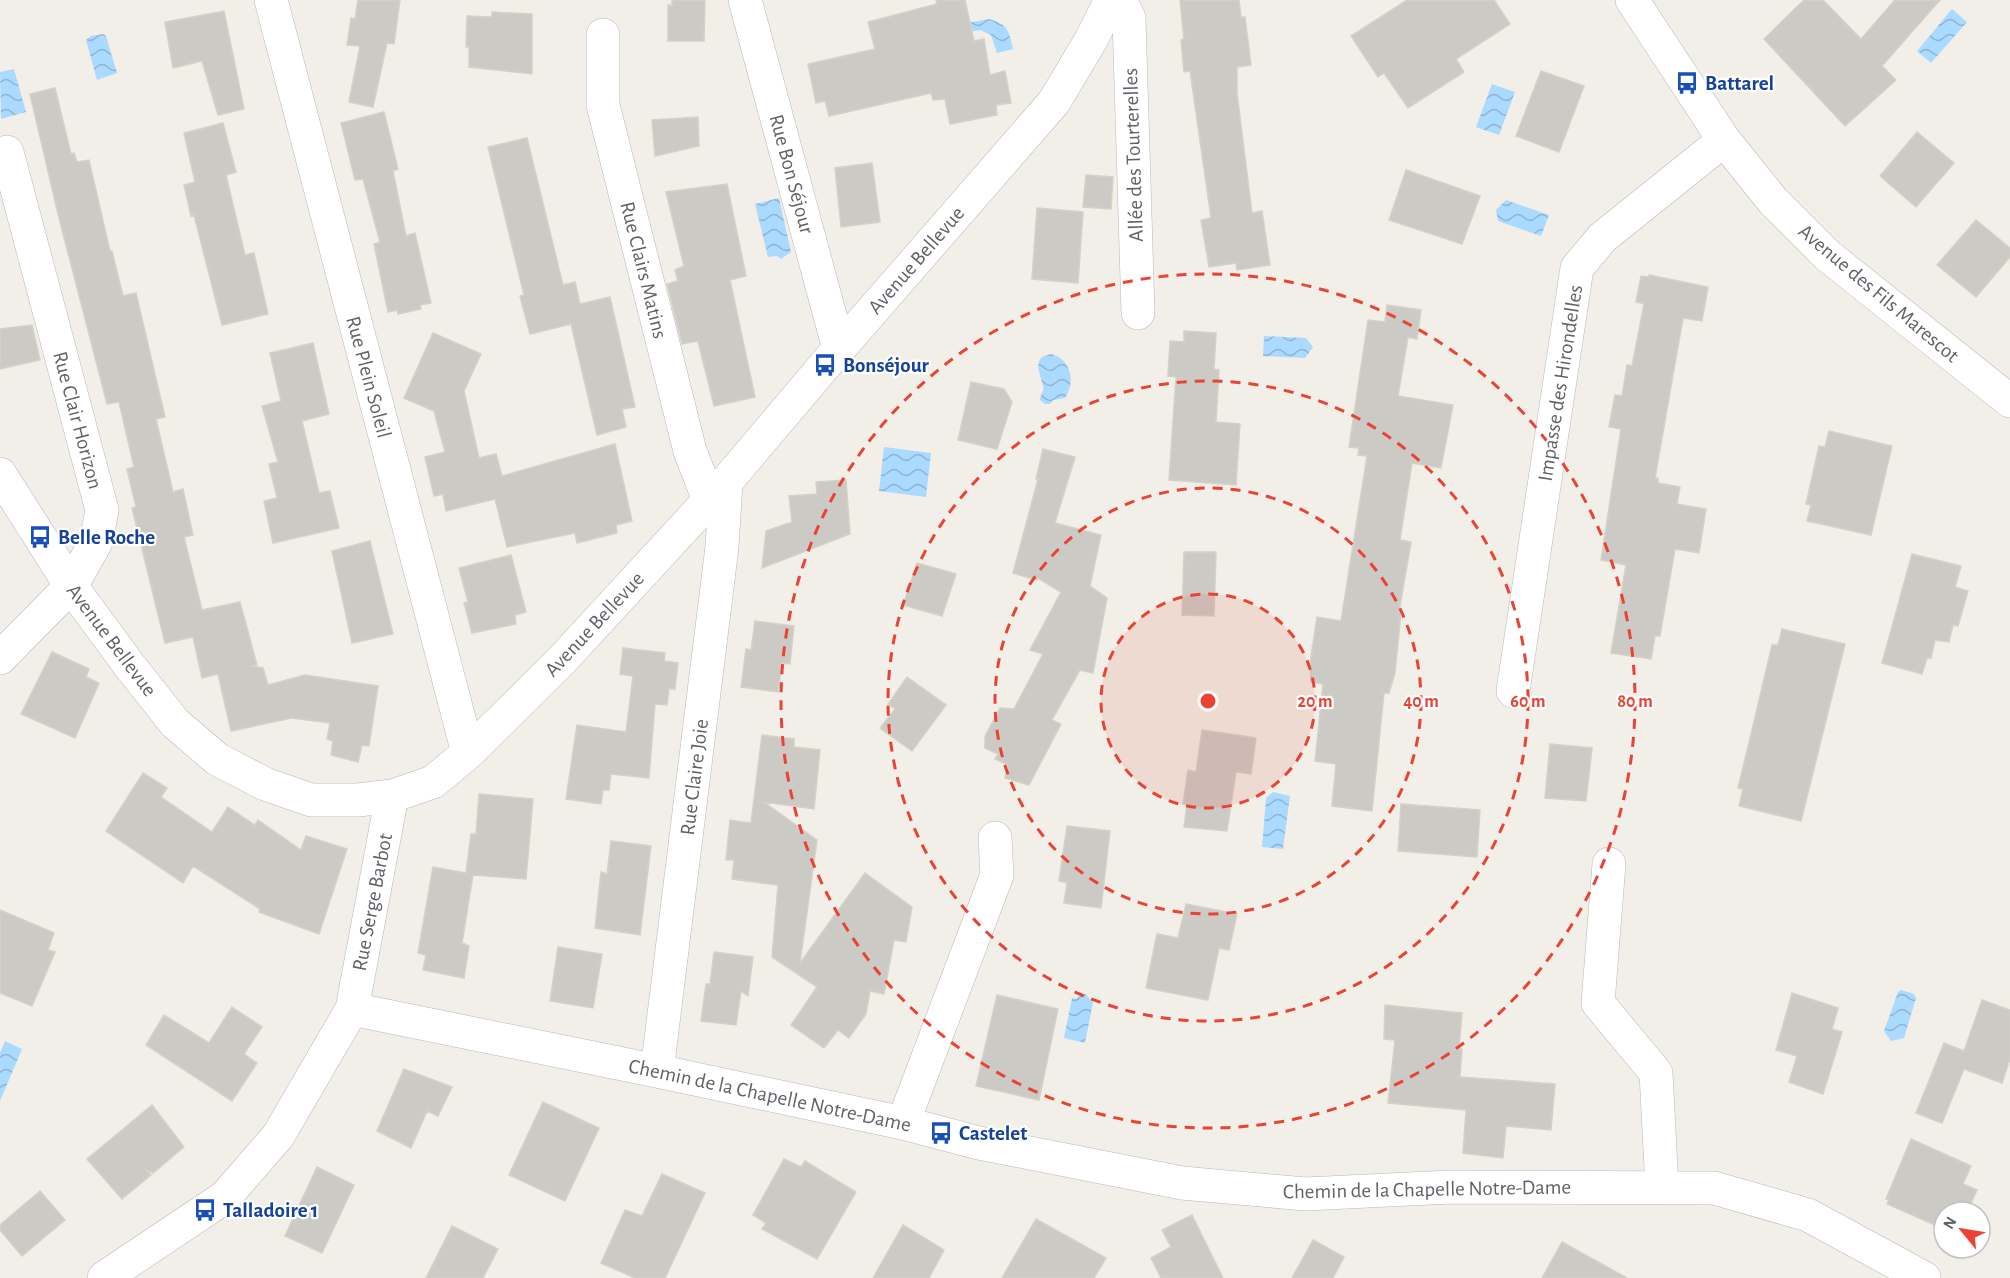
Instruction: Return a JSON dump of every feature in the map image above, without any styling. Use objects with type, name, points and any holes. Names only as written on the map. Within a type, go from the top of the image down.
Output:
[{"type":"street","name":"Rue Plein Soleil","points":[[271,0],[468,753]]},
{"type":"street","name":"Rue Bon Séjour","points":[[746,0],[838,349]]},
{"type":"street","name":"Avenue Bellevue","points":[[0,474],[71,586],[129,665],[174,723],[217,759],[265,784],[311,800],[358,800],[392,796],[432,782],[468,753],[562,660],[717,491],[1054,102],[1091,40],[1111,0]]},
{"type":"street","name":"Allée des Tourterelles","points":[[1120,0],[1129,18],[1138,312]]},
{"type":"street","name":"Avenue des Fils Marescot","points":[[1632,0],[1724,140],[1773,201],[1827,255],[2010,400]]},
{"type":"street","name":"Rue Clairs Matins","points":[[603,35],[603,105],[690,452],[717,491]]},
{"type":"street","name":"Impasse des Hirondelles","points":[[1513,692],[1577,267],[1602,238],[1724,140]]},
{"type":"street","name":"Rue Clair Horizon","points":[[0,658],[71,586],[96,542],[102,510],[7,152]]},
{"type":"street","name":"Rue Claire Joie","points":[[657,1071],[722,547],[717,491]]},
{"type":"street","name":"Rue Serge Barbot","points":[[104,1278],[225,1197],[278,1136],[352,1009],[392,796]]},
{"type":"street","points":[[903,1123],[997,875],[995,838]]},
{"type":"street","points":[[1609,864],[1599,1003],[1656,1073],[1662,1188]]},
{"type":"street","name":"Chemin de la Chapelle Notre-Dame","points":[[352,1009],[903,1123],[979,1143],[1182,1183],[1305,1194],[1452,1187],[1714,1188],[1808,1215],[1924,1278]]},
{"type":"water","points":[[1952,9],[1967,22],[1931,63],[1917,51]]},
{"type":"water","points":[[989,19],[1000,23],[1007,29],[1013,49],[997,53],[991,35],[980,30],[968,32],[967,23]]},
{"type":"water","points":[[103,34],[106,36],[117,73],[97,80],[86,40],[91,36]]},
{"type":"water","points":[[14,69],[26,112],[1,119],[0,72]]},
{"type":"water","points":[[1492,84],[1515,92],[1499,135],[1476,127]]},
{"type":"water","points":[[779,198],[791,252],[781,259],[777,256],[768,257],[755,204]]},
{"type":"water","points":[[1506,200],[1549,215],[1541,236],[1498,221],[1496,210]]},
{"type":"water","points":[[1264,336],[1306,338],[1313,347],[1305,358],[1263,356]]},
{"type":"water","points":[[1051,354],[1063,361],[1071,378],[1065,398],[1045,404],[1040,400],[1043,388],[1038,366],[1041,358]]},
{"type":"water","points":[[884,447],[931,453],[926,497],[879,491]]},
{"type":"water","points":[[1273,792],[1290,796],[1283,849],[1262,847],[1266,798]]},
{"type":"water","points":[[1901,990],[1914,994],[1916,998],[1904,1038],[1891,1041],[1884,1031],[1898,992]]},
{"type":"water","points":[[1081,994],[1085,994],[1093,1002],[1085,1043],[1064,1038],[1072,998],[1076,999]]},
{"type":"water","points":[[5,1041],[22,1049],[0,1101],[0,1053]]},
{"type":"building","points":[[358,0],[400,0],[394,44],[387,43],[373,107],[349,102],[360,46],[347,45],[351,18],[355,19]]},
{"type":"building","points":[[672,0],[705,0],[704,41],[668,41],[668,5],[672,6]]},
{"type":"building","points":[[936,0],[965,0],[974,41],[984,39],[990,75],[1005,71],[1011,103],[996,105],[997,115],[950,124],[945,99],[933,100],[931,93],[829,116],[825,101],[816,103],[808,64],[875,49],[868,22],[937,4]]},
{"type":"building","points":[[1180,0],[1239,0],[1241,17],[1245,17],[1251,65],[1237,67],[1237,93],[1252,213],[1262,211],[1270,265],[1237,270],[1236,263],[1209,267],[1201,220],[1211,218],[1190,71],[1184,72],[1181,40],[1184,39]]},
{"type":"building","points":[[1407,0],[1494,0],[1510,24],[1456,59],[1464,72],[1408,108],[1384,73],[1378,77],[1351,36]]},
{"type":"building","points":[[1804,0],[1823,0],[1861,39],[1895,0],[1940,0],[1882,66],[1896,80],[1845,126],[1764,39]]},
{"type":"building","points":[[224,11],[244,109],[218,115],[202,61],[173,68],[165,22]]},
{"type":"building","points":[[492,12],[532,14],[532,74],[469,67],[469,47],[466,47],[467,16],[492,17]]},
{"type":"building","points":[[1541,71],[1584,86],[1559,152],[1516,136]]},
{"type":"building","points":[[55,88],[71,154],[74,153],[77,162],[89,160],[123,296],[136,293],[165,417],[156,419],[173,492],[183,489],[193,535],[184,537],[202,610],[240,602],[257,665],[251,666],[263,668],[268,685],[305,675],[378,686],[369,746],[362,745],[358,762],[331,755],[333,741],[327,739],[330,723],[292,718],[231,731],[218,674],[202,678],[193,637],[165,643],[132,508],[136,507],[127,469],[134,467],[119,402],[107,404],[30,94]]},
{"type":"building","points":[[384,112],[398,169],[393,171],[406,236],[415,233],[431,303],[420,305],[421,309],[398,314],[397,310],[388,312],[374,244],[380,242],[363,179],[355,180],[341,123]]},
{"type":"building","points":[[698,117],[699,146],[655,156],[652,120]]},
{"type":"building","points":[[223,123],[236,172],[226,175],[245,255],[254,253],[268,314],[222,325],[184,185],[195,182],[184,133]]},
{"type":"building","points":[[1917,132],[1954,163],[1916,207],[1880,176]]},
{"type":"building","points":[[527,138],[563,285],[575,282],[580,304],[610,297],[635,407],[622,409],[626,427],[597,435],[571,324],[530,334],[520,296],[524,295],[488,147]]},
{"type":"building","points":[[872,163],[880,222],[841,227],[835,168]]},
{"type":"building","points":[[1406,170],[1480,196],[1462,244],[1389,220]]},
{"type":"building","points":[[1086,175],[1113,177],[1111,209],[1083,207]]},
{"type":"building","points":[[727,184],[746,276],[730,280],[755,397],[714,406],[698,341],[682,344],[667,284],[678,281],[675,270],[684,266],[666,192]]},
{"type":"building","points":[[1037,208],[1083,212],[1078,283],[1032,279]]},
{"type":"building","points":[[1976,220],[2010,248],[2010,257],[1976,297],[1937,265]]},
{"type":"building","points":[[1649,275],[1708,287],[1702,321],[1683,318],[1655,478],[1658,478],[1658,483],[1680,487],[1677,504],[1706,509],[1699,553],[1675,549],[1660,636],[1655,636],[1651,659],[1611,653],[1626,565],[1601,560],[1621,429],[1609,427],[1615,395],[1622,396],[1627,365],[1632,366],[1644,304],[1636,302],[1641,276],[1649,277]]},
{"type":"building","points":[[1387,305],[1421,310],[1417,339],[1408,337],[1398,396],[1453,405],[1441,468],[1412,463],[1400,540],[1411,542],[1399,612],[1401,612],[1395,673],[1389,693],[1384,693],[1372,811],[1332,806],[1336,764],[1315,761],[1323,684],[1311,682],[1310,663],[1317,617],[1341,621],[1367,456],[1358,455],[1359,448],[1349,447],[1368,320],[1385,322]]},
{"type":"building","points":[[32,325],[40,360],[0,369],[0,329]]},
{"type":"building","points":[[1184,331],[1216,333],[1214,369],[1219,370],[1216,422],[1240,424],[1236,485],[1169,480],[1176,377],[1168,376],[1170,341],[1184,342]]},
{"type":"building","points":[[433,333],[481,354],[464,391],[479,458],[496,454],[502,476],[615,444],[632,521],[616,525],[617,533],[577,543],[575,533],[507,547],[495,499],[446,511],[443,494],[434,496],[425,457],[445,452],[434,411],[404,398]]},
{"type":"building","points":[[313,343],[329,414],[302,421],[319,493],[330,491],[339,528],[273,543],[264,501],[277,498],[269,464],[278,462],[262,406],[281,401],[270,353]]},
{"type":"building","points":[[971,382],[1004,389],[1012,402],[997,449],[958,440]]},
{"type":"building","points":[[1829,431],[1892,446],[1871,535],[1807,521],[1811,505],[1806,504],[1819,446],[1825,447]]},
{"type":"building","points":[[1043,449],[1075,457],[1055,523],[1101,535],[1090,586],[1107,598],[1093,673],[1080,670],[1052,720],[1061,724],[1029,785],[1005,778],[1008,765],[995,759],[998,754],[985,748],[985,736],[1000,708],[1014,709],[1043,654],[1030,650],[1061,592],[1038,578],[1037,580],[1013,573],[1038,479],[1036,479]]},
{"type":"building","points":[[846,480],[850,534],[762,568],[766,531],[792,522],[789,496],[817,494],[816,482]]},
{"type":"building","points":[[370,541],[393,634],[352,643],[332,551]]},
{"type":"building","points":[[1184,552],[1216,552],[1214,616],[1182,615]]},
{"type":"building","points":[[1912,554],[1961,566],[1955,587],[1968,591],[1958,626],[1953,625],[1949,642],[1935,640],[1931,658],[1927,658],[1922,674],[1882,663]]},
{"type":"building","points":[[511,555],[526,612],[515,615],[516,624],[472,633],[464,603],[468,602],[459,568]]},
{"type":"building","points":[[917,563],[956,574],[942,616],[903,605]]},
{"type":"building","points":[[755,621],[794,626],[790,664],[782,663],[778,692],[741,687],[746,649],[751,650]]},
{"type":"building","points":[[1782,629],[1845,644],[1801,821],[1739,806],[1743,789],[1738,788],[1772,645],[1778,645]]},
{"type":"building","points":[[623,648],[665,653],[664,661],[678,663],[675,689],[669,689],[667,705],[655,704],[649,778],[611,774],[609,790],[603,790],[601,804],[566,799],[577,725],[626,732],[633,676],[620,674]]},
{"type":"building","points":[[52,652],[89,669],[86,677],[99,683],[75,738],[21,714]]},
{"type":"building","points":[[907,677],[946,705],[912,751],[880,728],[895,709],[888,704]]},
{"type":"building","points":[[1202,730],[1256,738],[1251,774],[1236,772],[1227,831],[1184,827],[1187,804],[1183,804],[1188,770],[1196,772]]},
{"type":"building","points":[[762,735],[794,739],[794,747],[820,750],[814,809],[764,802],[817,840],[800,963],[865,873],[912,907],[906,942],[894,940],[884,994],[870,991],[866,1014],[849,1038],[838,1030],[824,1048],[791,1025],[817,987],[772,957],[778,885],[732,879],[734,860],[726,860],[730,820],[751,823]]},
{"type":"building","points":[[1550,744],[1592,748],[1586,801],[1545,798]]},
{"type":"building","points":[[143,773],[167,788],[161,797],[212,832],[228,807],[255,825],[258,820],[301,850],[306,836],[347,849],[319,934],[259,912],[260,909],[193,866],[183,883],[106,831]]},
{"type":"building","points":[[479,794],[533,799],[526,879],[473,875],[462,943],[469,946],[464,978],[423,970],[426,955],[418,953],[433,867],[466,873],[471,834],[476,834]]},
{"type":"building","points":[[1401,804],[1480,810],[1477,857],[1398,851]]},
{"type":"building","points":[[1067,826],[1110,831],[1101,908],[1064,903],[1067,883],[1059,881]]},
{"type":"building","points":[[611,841],[651,846],[640,935],[595,928],[601,872],[607,874]]},
{"type":"building","points":[[1186,904],[1237,914],[1229,950],[1219,948],[1208,1000],[1146,988],[1157,934],[1178,938]]},
{"type":"building","points":[[0,910],[54,933],[48,950],[55,952],[32,1006],[0,993]]},
{"type":"building","points":[[558,947],[602,954],[593,1008],[550,1001]]},
{"type":"building","points":[[714,952],[753,957],[748,996],[741,991],[736,1025],[701,1021],[706,984],[710,984]]},
{"type":"building","points":[[1792,993],[1838,1008],[1832,1029],[1842,1032],[1823,1094],[1789,1082],[1797,1056],[1776,1050]]},
{"type":"building","points":[[997,995],[1058,1009],[1039,1100],[976,1086]]},
{"type":"building","points":[[1982,1000],[2010,1010],[2010,1059],[2002,1083],[1964,1069],[1942,1123],[1916,1113],[1944,1043],[1964,1051]]},
{"type":"building","points":[[1385,1005],[1462,1013],[1459,1048],[1462,1049],[1460,1077],[1555,1084],[1551,1130],[1506,1126],[1503,1158],[1463,1153],[1466,1110],[1388,1103],[1395,1040],[1384,1039]]},
{"type":"building","points":[[232,1007],[262,1027],[244,1054],[257,1063],[232,1101],[146,1045],[164,1015],[209,1043]]},
{"type":"building","points":[[404,1069],[452,1087],[438,1116],[427,1111],[411,1148],[377,1131]]},
{"type":"building","points":[[543,1102],[599,1128],[565,1201],[509,1175]]},
{"type":"building","points":[[152,1105],[184,1147],[153,1173],[145,1169],[151,1175],[122,1199],[87,1159]]},
{"type":"building","points":[[1911,1139],[1971,1166],[1963,1184],[1977,1190],[1972,1200],[1932,1200],[1932,1224],[1887,1204],[1889,1200],[1886,1199]]},
{"type":"building","points":[[784,1159],[801,1167],[805,1161],[856,1192],[817,1259],[762,1229],[766,1223],[753,1215]]},
{"type":"building","points":[[317,1167],[354,1185],[322,1253],[285,1236]]},
{"type":"building","points":[[662,1174],[705,1193],[665,1278],[635,1278],[601,1263],[625,1210],[642,1216]]},
{"type":"building","points":[[40,1191],[65,1220],[22,1256],[0,1230],[0,1225]]},
{"type":"building","points":[[1192,1215],[1223,1278],[1161,1278],[1151,1258],[1171,1247],[1162,1230]]},
{"type":"building","points":[[1036,1219],[1106,1258],[1094,1278],[1002,1278]]},
{"type":"building","points":[[903,1225],[944,1250],[929,1278],[873,1278]]},
{"type":"building","points":[[452,1226],[498,1249],[483,1278],[426,1278]]},
{"type":"building","points":[[1313,1240],[1344,1257],[1333,1278],[1292,1278]]},
{"type":"building","points":[[1562,1242],[1627,1278],[1542,1278]]},
{"type":"place","name":"Battarel","points":[[1687,83]]},
{"type":"place","name":"Bonséjour","points":[[825,365]]},
{"type":"place","name":"Belle Roche","points":[[40,537]]},
{"type":"place","name":"Castelet","points":[[941,1133]]},
{"type":"place","name":"Talladoire 1","points":[[205,1210]]}]
